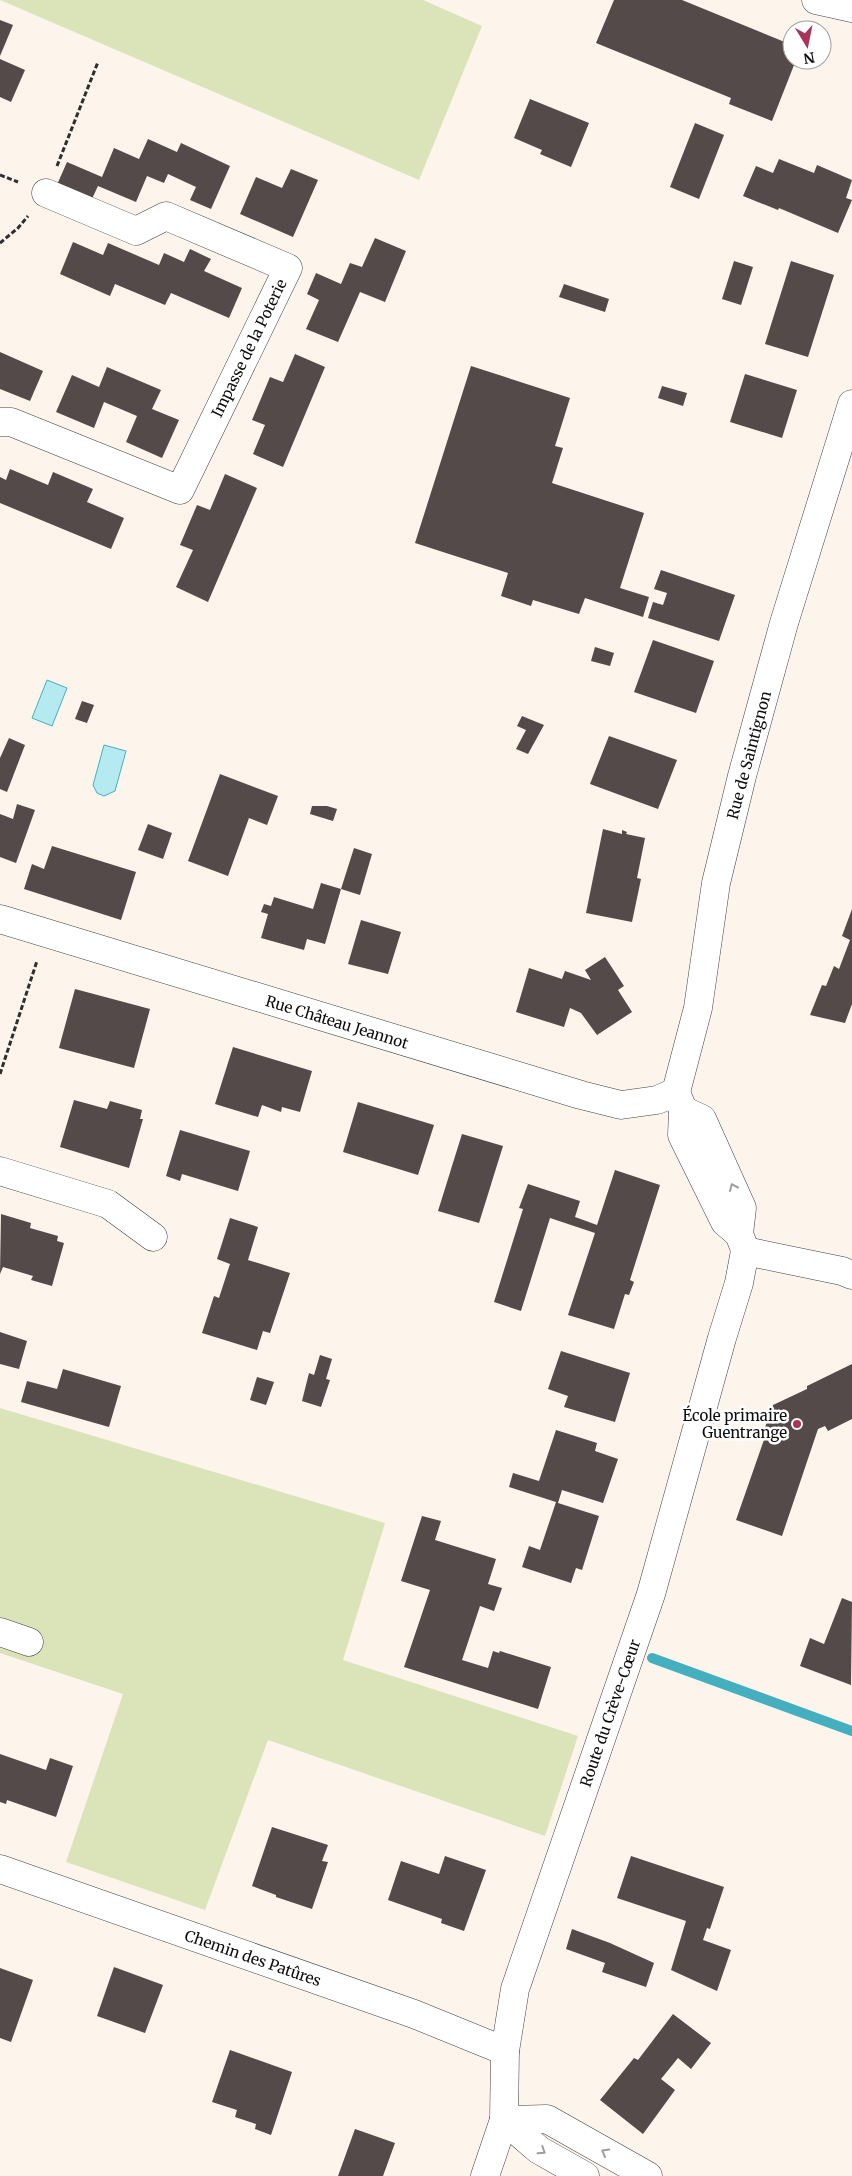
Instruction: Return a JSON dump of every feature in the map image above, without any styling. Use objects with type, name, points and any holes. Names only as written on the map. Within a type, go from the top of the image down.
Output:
[{"type":"street","points":[[816,0],[852,8]]},
{"type":"street","name":"Impasse de la Poterie","points":[[0,422],[11,422],[180,490],[288,268],[166,216],[136,231],[46,193]]},
{"type":"street","name":"Rue de Saintignon","points":[[742,1242],[724,1222],[682,1135],[679,1101],[698,1008],[716,883],[742,776],[784,623],[852,404]]},
{"type":"street","name":"Rue Château Jeannot","points":[[0,919],[581,1095],[621,1105],[657,1100],[679,1101]]},
{"type":"street","points":[[0,1171],[108,1204],[153,1237]]},
{"type":"street","points":[[742,1242],[852,1275]]},
{"type":"street","name":"Route du Crève-Cœur","points":[[485,2176],[504,2120],[505,2051],[515,1989],[650,1594],[722,1338],[740,1283],[742,1242]]},
{"type":"street","points":[[0,1632],[28,1642]]},
{"type":"street","name":"Chemin des Patûres","points":[[0,1869],[414,2014],[505,2051]]},
{"type":"street","points":[[504,2120],[547,2119],[648,2176]]},
{"type":"street","points":[[504,2120],[539,2150],[585,2176]]},
{"type":"path","points":[[0,243],[18,228],[46,193],[98,62]]},
{"type":"path","points":[[0,1074],[46,934]]},
{"type":"green space","points":[[0,0],[423,0],[482,26],[419,180]]},
{"type":"green space","points":[[0,1408],[385,1523],[343,1660],[578,1736],[545,1836],[268,1740],[205,1910],[66,1862],[123,1694],[0,1653]]},
{"type":"water","points":[[47,680],[67,688],[52,726],[32,718]]},
{"type":"water","points":[[104,745],[126,751],[115,791],[104,796],[97,793],[93,785]]},
{"type":"building","points":[[614,0],[682,0],[782,41],[782,70],[792,70],[772,121],[729,104],[731,98],[596,43]]},
{"type":"building","points":[[0,20],[13,25],[0,56]]},
{"type":"building","points":[[0,59],[25,70],[11,102],[0,97]]},
{"type":"building","points":[[530,99],[589,123],[571,167],[540,154],[542,150],[514,138]]},
{"type":"building","points":[[695,123],[724,135],[699,199],[670,187]]},
{"type":"building","points":[[148,139],[177,152],[181,143],[230,166],[211,209],[190,200],[196,187],[168,174],[164,183],[147,176],[136,202],[98,186],[90,203],[56,187],[67,162],[102,177],[114,148],[139,159]]},
{"type":"building","points":[[779,159],[814,173],[817,165],[852,180],[846,198],[852,200],[838,233],[779,208],[778,210],[743,196],[756,166],[773,173]]},
{"type":"building","points":[[291,169],[318,180],[293,237],[240,214],[256,177],[282,188]]},
{"type":"building","points":[[375,238],[406,251],[385,302],[360,292],[338,342],[306,329],[319,300],[307,294],[316,273],[341,284],[350,263],[362,267]]},
{"type":"building","points":[[73,242],[103,255],[108,243],[159,265],[164,253],[184,262],[190,249],[211,259],[204,271],[242,288],[229,318],[171,293],[165,305],[115,284],[110,296],[60,274]]},
{"type":"building","points":[[734,261],[753,267],[741,305],[722,299]]},
{"type":"building","points":[[791,261],[834,275],[808,357],[765,344]]},
{"type":"building","points":[[564,284],[609,299],[605,312],[559,297]]},
{"type":"building","points":[[0,352],[43,371],[30,401],[0,389]]},
{"type":"building","points":[[295,354],[325,367],[283,467],[253,454],[265,425],[252,420],[270,377],[283,382]]},
{"type":"building","points":[[471,366],[570,398],[555,446],[563,448],[552,483],[644,513],[620,588],[649,597],[643,617],[585,598],[579,614],[533,600],[531,606],[501,596],[508,573],[415,543]]},
{"type":"building","points":[[107,367],[161,390],[152,409],[179,420],[162,458],[126,442],[137,416],[104,402],[94,428],[56,412],[72,375],[99,387]]},
{"type":"building","points":[[745,374],[797,390],[782,438],[730,422]]},
{"type":"building","points":[[662,386],[687,393],[683,406],[658,398]]},
{"type":"building","points":[[10,469],[48,485],[53,472],[93,489],[87,502],[124,518],[111,549],[0,503],[0,477],[6,480]]},
{"type":"building","points":[[225,474],[257,488],[208,602],[176,587],[193,550],[180,545],[197,505],[210,510]]},
{"type":"building","points":[[661,570],[735,595],[719,641],[648,618],[653,602],[663,605],[667,593],[654,589]]},
{"type":"building","points":[[653,640],[714,661],[696,713],[634,692]]},
{"type":"building","points":[[595,647],[614,653],[610,666],[591,661]]},
{"type":"building","points":[[82,701],[94,705],[87,723],[75,719]]},
{"type":"building","points":[[522,716],[544,725],[528,754],[516,749],[526,730],[517,726]]},
{"type":"building","points":[[609,736],[677,760],[658,809],[590,784]]},
{"type":"building","points":[[9,738],[25,745],[7,792],[0,789],[0,758]]},
{"type":"building","points":[[220,774],[278,796],[267,825],[249,818],[228,876],[188,861]]},
{"type":"building","points":[[17,804],[35,810],[16,863],[0,857],[0,814],[13,819]]},
{"type":"building","points":[[312,806],[327,806],[337,809],[333,821],[310,814]]},
{"type":"building","points":[[148,824],[172,833],[163,859],[138,850]]},
{"type":"building","points":[[603,829],[622,834],[622,830],[627,832],[626,834],[645,838],[637,878],[641,879],[632,922],[586,913]]},
{"type":"building","points":[[52,846],[136,872],[121,920],[24,889],[32,864],[44,869]]},
{"type":"building","points":[[354,848],[372,854],[360,895],[341,889]]},
{"type":"building","points":[[321,883],[341,889],[325,944],[307,939],[304,950],[261,938],[268,914],[261,912],[264,904],[271,906],[274,897],[313,909]]},
{"type":"building","points":[[852,909],[852,1004],[845,1023],[810,1015],[822,985],[826,986],[834,966],[839,969],[850,940],[842,936]]},
{"type":"building","points":[[361,920],[401,932],[388,974],[348,964]]},
{"type":"building","points":[[605,957],[624,986],[618,990],[632,1012],[597,1035],[581,1013],[570,1008],[564,1027],[516,1012],[529,968],[562,979],[565,971],[591,980],[585,970]]},
{"type":"building","points":[[75,989],[150,1009],[134,1068],[59,1048]]},
{"type":"building","points":[[233,1047],[312,1071],[300,1112],[282,1107],[281,1112],[262,1105],[258,1117],[215,1104]]},
{"type":"building","points":[[74,1100],[107,1109],[110,1101],[142,1110],[140,1119],[143,1119],[129,1168],[60,1147]]},
{"type":"building","points":[[358,1102],[434,1125],[418,1175],[343,1152]]},
{"type":"building","points":[[180,1130],[250,1151],[238,1191],[182,1174],[180,1181],[166,1176]]},
{"type":"building","points":[[462,1134],[503,1146],[479,1223],[438,1211]]},
{"type":"building","points":[[615,1170],[660,1185],[630,1280],[634,1282],[629,1295],[625,1294],[614,1329],[568,1315],[595,1233],[550,1218],[521,1311],[494,1302],[523,1209],[519,1208],[528,1184],[580,1201],[575,1217],[597,1225]]},
{"type":"building","points":[[1,1214],[31,1223],[30,1228],[58,1236],[57,1241],[64,1243],[52,1286],[31,1280],[33,1276],[3,1267],[0,1274]]},
{"type":"building","points":[[230,1218],[258,1227],[248,1260],[290,1273],[270,1333],[263,1331],[257,1350],[202,1333],[214,1296],[219,1298],[230,1264],[217,1259]]},
{"type":"building","points":[[0,1332],[27,1341],[19,1369],[0,1364]]},
{"type":"building","points":[[561,1351],[630,1373],[615,1422],[564,1407],[568,1396],[548,1389]]},
{"type":"building","points":[[320,1355],[332,1359],[326,1379],[330,1380],[321,1407],[302,1401],[309,1373],[314,1375]]},
{"type":"building","points":[[852,1364],[852,1419],[828,1431],[825,1426],[818,1429],[782,1536],[736,1520],[766,1434],[763,1433],[773,1405]]},
{"type":"building","points":[[63,1369],[121,1386],[109,1427],[21,1402],[27,1381],[57,1389]]},
{"type":"building","points":[[257,1377],[274,1382],[266,1405],[250,1400]]},
{"type":"building","points":[[556,1430],[597,1443],[595,1451],[618,1459],[603,1503],[562,1490],[558,1503],[599,1516],[582,1570],[576,1568],[571,1583],[522,1567],[529,1546],[540,1550],[556,1502],[509,1487],[513,1473],[539,1481]]},
{"type":"building","points":[[422,1516],[441,1521],[435,1540],[496,1559],[488,1584],[502,1588],[494,1611],[480,1606],[462,1660],[488,1668],[493,1651],[499,1653],[500,1651],[551,1667],[538,1709],[404,1667],[430,1590],[401,1581]]},
{"type":"building","points":[[842,1598],[852,1602],[851,1685],[800,1666],[810,1638],[824,1644]]},
{"type":"building","points":[[0,1754],[46,1770],[50,1758],[73,1766],[56,1817],[7,1800],[6,1804],[0,1802]]},
{"type":"building","points":[[272,1827],[328,1845],[322,1861],[328,1862],[312,1909],[276,1897],[276,1895],[252,1886]]},
{"type":"building","points":[[445,1856],[486,1870],[464,1931],[441,1923],[442,1919],[388,1900],[401,1861],[439,1874]]},
{"type":"building","points":[[631,1856],[724,1887],[710,1929],[707,1928],[703,1940],[731,1950],[717,1991],[671,1970],[686,1921],[617,1898]]},
{"type":"building","points":[[572,1929],[610,1943],[654,1963],[646,1987],[602,1972],[605,1963],[566,1949]]},
{"type":"building","points":[[114,1967],[163,1985],[145,2033],[97,2016]]},
{"type":"building","points":[[0,1968],[33,1980],[11,2042],[0,2038]]},
{"type":"building","points":[[673,2014],[711,2043],[691,2069],[678,2058],[661,2079],[675,2090],[643,2134],[600,2100],[634,2058],[638,2060]]},
{"type":"building","points":[[230,2050],[292,2072],[271,2135],[255,2129],[256,2124],[235,2117],[237,2110],[212,2102]]},
{"type":"building","points":[[355,2129],[395,2143],[383,2176],[338,2176]]},
{"type":"waterway","points":[[652,1658],[852,1731]]},
{"type":"place","name":"École primaire Guentrange","points":[[797,1424]]}]
